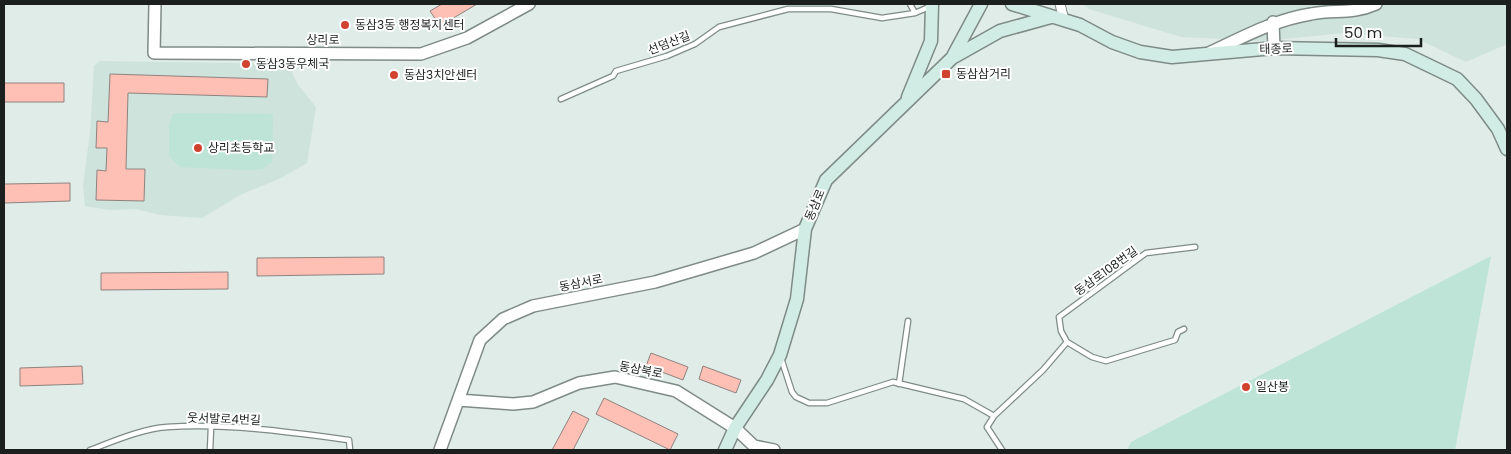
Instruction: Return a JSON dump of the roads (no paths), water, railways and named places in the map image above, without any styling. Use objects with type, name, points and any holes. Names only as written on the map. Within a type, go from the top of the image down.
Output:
[{"type":"main road","points":[[906,102],[931,41],[933,4]]},
{"type":"main road","name":"동삼로","points":[[726,450],[735,428],[767,380],[780,355],[797,299],[805,228],[826,180],[952,58],[982,4]]},
{"type":"main road","name":"태종로","points":[[1012,4],[1080,24],[1112,42],[1140,52],[1172,57],[1274,48],[1378,50],[1404,54],[1434,66],[1456,79],[1476,99],[1498,129],[1507,149]]},
{"type":"main road","points":[[952,58],[1000,31],[1058,18]]},
{"type":"street","name":"상리로","points":[[155,4],[154,53],[421,54],[467,38],[529,4]]},
{"type":"street","points":[[1058,18],[1060,4]]},
{"type":"street","points":[[1207,54],[1273,22],[1312,13],[1358,11],[1376,4]]},
{"type":"street","points":[[1273,22],[1274,48]]},
{"type":"street","name":"동삼서로","points":[[440,450],[480,340],[503,319],[533,306],[655,282],[754,253],[805,228]]},
{"type":"street","name":"동삼북로","points":[[458,400],[513,404],[532,402],[579,383],[615,377],[676,391],[735,428],[754,446],[774,450]]},
{"type":"lane","points":[[910,4],[915,13]]},
{"type":"lane","name":"선덤산길","points":[[561,99],[613,76],[616,71],[667,56],[695,44],[719,27],[761,15],[788,9],[831,9],[882,18],[915,13],[933,4]]},
{"type":"lane","name":"동삼로108번길","points":[[1067,342],[1061,331],[1059,317],[1146,254],[1195,247]]},
{"type":"lane","points":[[899,384],[908,321]]},
{"type":"lane","points":[[1002,450],[987,428],[994,416],[1043,370],[1067,342],[1092,357],[1106,361],[1175,340],[1178,332],[1184,329]]},
{"type":"lane","points":[[780,355],[792,392],[796,397],[809,403],[827,402],[888,382],[964,399],[994,416]]},
{"type":"lane","name":"웃서발로4번길","points":[[90,450],[124,438],[165,428],[211,428],[286,432],[349,440],[350,450]]},
{"type":"lane","points":[[210,450],[211,428]]},
{"type":"place","name":"동삼3동 행정복지센터","points":[[345,25]]},
{"type":"place","name":"동삼3동우체국","points":[[246,64]]},
{"type":"place","name":"동삼삼거리","points":[[946,74]]},
{"type":"place","name":"동삼3치안센터","points":[[394,75]]},
{"type":"place","name":"상리초등학교","points":[[198,148]]},
{"type":"place","name":"일산봉","points":[[1246,387]]}]
